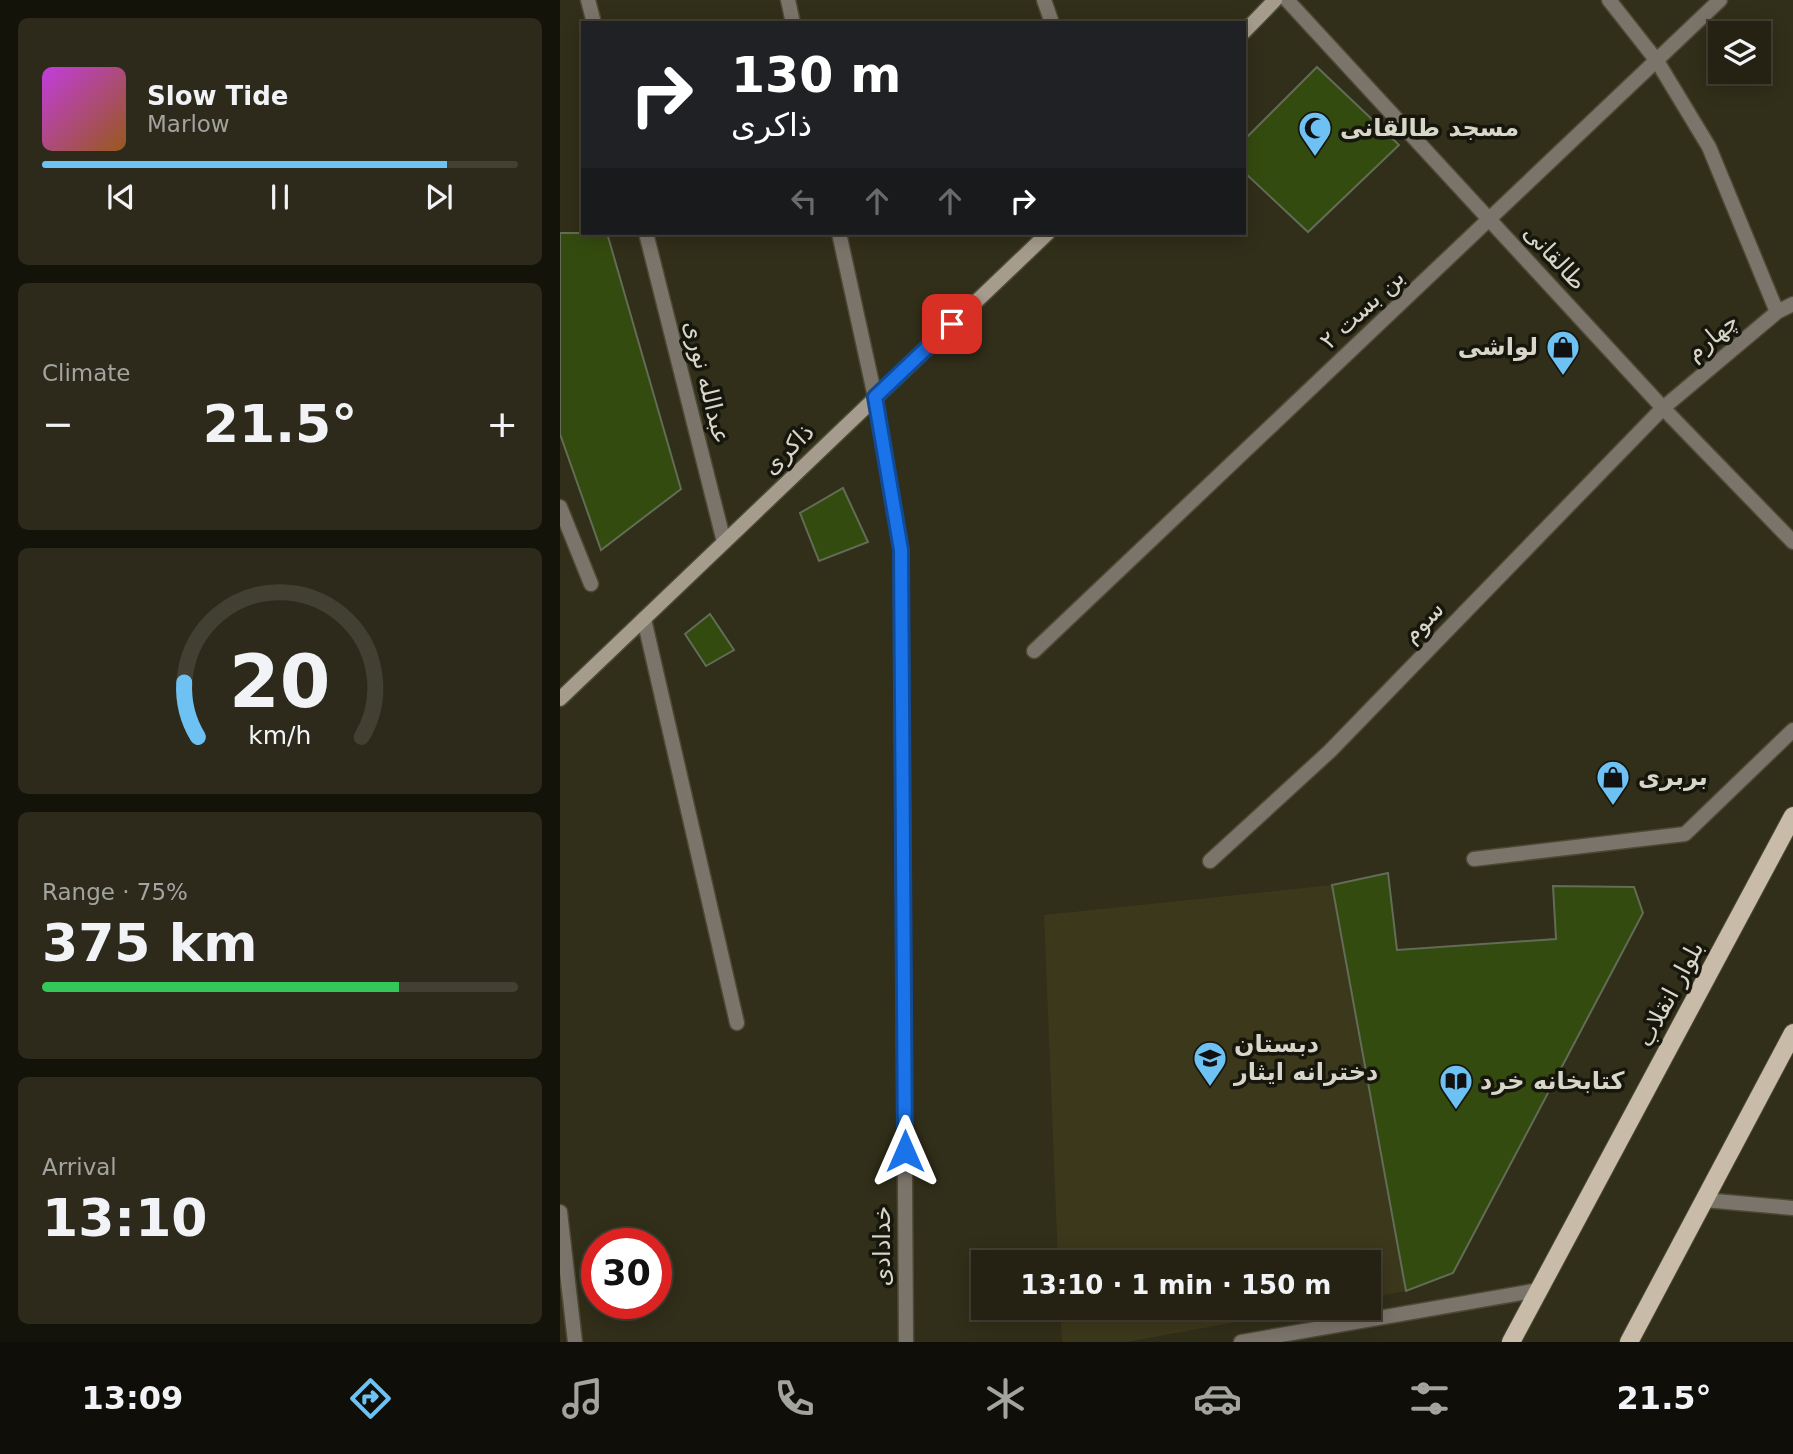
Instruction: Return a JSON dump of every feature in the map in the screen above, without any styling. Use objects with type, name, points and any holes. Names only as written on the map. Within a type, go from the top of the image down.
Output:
[{"type":"main road","points":[[1246,30],[1275,0]]},
{"type":"main road","name":"ذاکری","points":[[560,699],[1046,235]]},
{"type":"main road","name":"بلوار انقلاب","points":[[1511,1342],[1793,816]]},
{"type":"main road","points":[[1629,1342],[1793,1033]]},
{"type":"street","points":[[588,0],[593,21]]},
{"type":"street","points":[[788,0],[793,21]]},
{"type":"street","points":[[1044,0],[1051,21]]},
{"type":"street","name":"طالقانی","points":[[1287,0],[1663,408],[1793,542]]},
{"type":"street","points":[[1609,0],[1657,61],[1709,146],[1777,312]]},
{"type":"street","name":"بن بست ۲","points":[[1034,651],[1720,0]]},
{"type":"street","name":"عبدالله نوری","points":[[647,235],[724,542]]},
{"type":"street","name":"خدادادی","points":[[839,235],[875,397],[901,550],[906,1342]]},
{"type":"street","name":"چهارم","points":[[1663,408],[1777,312],[1793,304]]},
{"type":"street","name":"سوم","points":[[1210,861],[1329,751],[1663,408]]},
{"type":"street","points":[[560,507],[591,583]]},
{"type":"street","points":[[644,619],[737,1023]]},
{"type":"street","points":[[1474,859],[1685,834],[1793,730]]},
{"type":"street","points":[[1704,1200],[1793,1208]]},
{"type":"street","points":[[560,1212],[575,1342]]},
{"type":"street","points":[[1241,1342],[1539,1290]]},
{"type":"shaded area","name":"دبستان دخترانه ایثار","points":[[1332,885],[1406,1291],[1381,1296],[1381,1250],[1058,1250],[1044,915]]},
{"type":"shaded area","points":[[1061,1320],[1247,1320],[1127,1342],[1062,1342]]},
{"type":"building","name":"مسجد طالقانی","points":[[1317,67],[1399,145],[1308,232],[1246,174],[1246,138]]},
{"type":"building","points":[[560,233],[608,235],[681,489],[601,550],[560,434]]},
{"type":"building","points":[[843,488],[868,542],[819,561],[800,513]]},
{"type":"building","points":[[710,614],[734,650],[706,666],[685,634]]},
{"type":"building","name":"کتابخانه خرد","points":[[1388,873],[1397,950],[1556,939],[1553,886],[1634,887],[1643,913],[1453,1273],[1406,1291],[1332,885]]},
{"type":"place","name":"مسجد طالقانی","points":[[1315,158]]},
{"type":"place","name":"لواشی","points":[[1563,377]]},
{"type":"place","name":"بربری","points":[[1613,807]]},
{"type":"place","name":"دبستان دخترانه ایثار","points":[[1210,1088]]},
{"type":"place","name":"کتابخانه خرد","points":[[1456,1111]]},
{"type":"route","points":[[905,1151],[901,550],[875,397],[952,324]]}]
